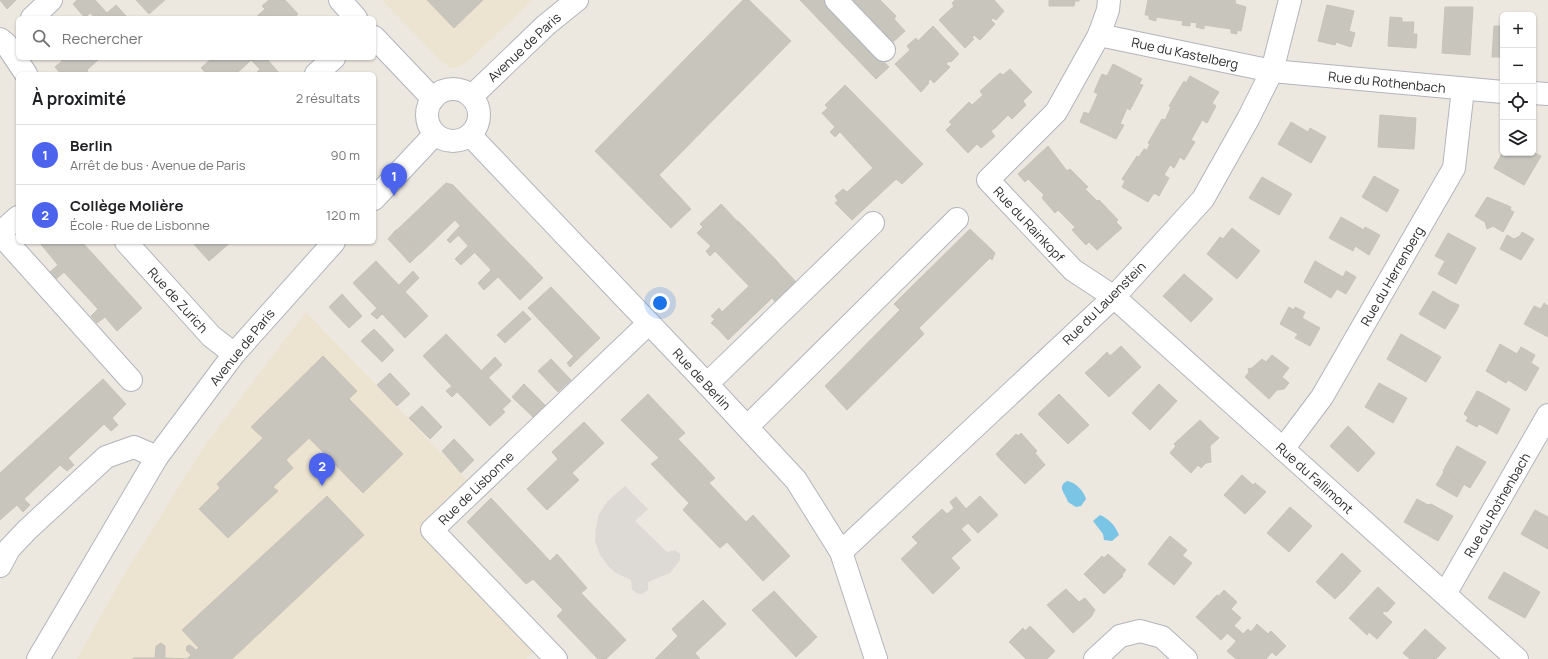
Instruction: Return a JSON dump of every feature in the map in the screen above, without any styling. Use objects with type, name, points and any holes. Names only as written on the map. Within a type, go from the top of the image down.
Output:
[{"type":"street","points":[[34,16],[51,0]]},
{"type":"street","points":[[340,0],[354,16]]},
{"type":"street","name":"Avenue de Paris","points":[[472,96],[546,25],[577,0]]},
{"type":"street","points":[[836,0],[884,50]]},
{"type":"street","name":"Rue du Rainkopf","points":[[1109,0],[1108,10],[1099,35],[1056,112],[988,180],[1073,270],[1114,297]]},
{"type":"street","name":"Rue du Lauenstein","points":[[841,552],[1114,297],[1202,199],[1248,119],[1272,71],[1290,0]]},
{"type":"street","name":"Rue du Kastelberg","points":[[1099,35],[1272,71]]},
{"type":"street","points":[[8,38],[16,54]]},
{"type":"street","points":[[376,39],[433,99]]},
{"type":"street","points":[[19,60],[25,72]]},
{"type":"street","points":[[318,72],[332,60]]},
{"type":"street","name":"Rue du Rothenbach","points":[[1272,71],[1500,92]]},
{"type":"street","points":[[450,89],[459,90],[472,96],[477,103],[480,113],[478,124],[470,135],[458,141],[447,141],[435,134],[427,119],[428,110],[433,99],[440,93],[450,89]]},
{"type":"street","name":"Rue du Herrenberg","points":[[1283,449],[1322,397],[1454,168],[1463,89]]},
{"type":"street","points":[[1536,93],[1548,94]]},
{"type":"street","points":[[376,197],[435,134]]},
{"type":"street","name":"Rue de Berlin","points":[[470,135],[707,384],[796,480],[841,552],[876,659]]},
{"type":"street","points":[[16,219],[0,233],[132,380]]},
{"type":"street","points":[[747,427],[957,219]]},
{"type":"street","points":[[707,384],[873,224]]},
{"type":"street","name":"Rue de Zurich","points":[[130,244],[211,336],[234,354]]},
{"type":"street","name":"Avenue de Paris","points":[[38,659],[157,457],[234,354],[332,244]]},
{"type":"street","name":"Rue du Fallimont","points":[[1114,297],[1517,659]]},
{"type":"street","name":"Rue de Lisbonne","points":[[556,659],[432,530],[649,323]]},
{"type":"street","name":"Rue du Rothenbach","points":[[1445,594],[1548,415]]},
{"type":"street","points":[[0,566],[9,549],[27,530],[106,457],[134,447],[157,457]]},
{"type":"street","points":[[1095,659],[1120,636],[1140,631],[1162,637],[1186,659]]},
{"type":"shaded area","points":[[382,0],[533,0],[468,61],[461,66],[451,68],[441,61]]},
{"type":"shaded area","points":[[306,312],[469,482],[421,529],[535,651],[526,659],[77,659],[121,580],[203,448]]},
{"type":"shaded area","points":[[625,486],[648,509],[635,521],[667,552],[675,550],[680,554],[680,560],[670,573],[648,582],[648,590],[642,594],[636,593],[632,589],[631,580],[616,573],[609,567],[600,555],[595,541],[599,514],[608,501]]},
{"type":"water","points":[[1067,481],[1079,487],[1083,493],[1086,499],[1081,506],[1076,507],[1068,502],[1062,488],[1064,483]]},
{"type":"water","points":[[1100,515],[1106,518],[1116,528],[1119,535],[1112,541],[1104,540],[1103,534],[1093,521]]},
{"type":"building","points":[[0,0],[16,0],[7,9]]},
{"type":"building","points":[[77,0],[95,0],[107,13],[116,5],[126,16],[94,16],[90,13],[87,16],[83,16],[73,4]]},
{"type":"building","points":[[136,0],[165,0],[149,14]]},
{"type":"building","points":[[269,0],[285,0],[298,14],[296,16],[257,16],[265,9],[262,6]]},
{"type":"building","points":[[427,0],[483,0],[454,28]]},
{"type":"building","points":[[743,0],[749,0],[791,41],[659,175],[691,209],[671,228],[595,151]]},
{"type":"building","points":[[800,0],[825,0],[889,67],[876,79]]},
{"type":"building","points":[[850,0],[880,0],[896,16],[894,19],[905,31],[892,43]]},
{"type":"building","points":[[955,0],[994,0],[1004,11],[996,20],[993,18],[991,20],[995,24],[980,40],[974,35],[972,38],[974,39],[965,48],[939,20],[954,6],[952,3]]},
{"type":"building","points":[[1049,0],[1079,1],[1075,1],[1074,6],[1049,6]]},
{"type":"building","points":[[1148,0],[1235,0],[1236,4],[1246,7],[1241,31],[1237,30],[1237,34],[1231,33],[1231,29],[1204,25],[1204,29],[1196,27],[1197,23],[1190,22],[1190,26],[1182,25],[1183,21],[1156,17],[1156,21],[1149,19],[1149,15],[1145,15]]},
{"type":"building","points":[[1327,5],[1354,11],[1349,31],[1355,33],[1351,47],[1336,42],[1335,45],[1318,41]]},
{"type":"building","points":[[1445,7],[1473,7],[1470,55],[1442,53]]},
{"type":"building","points":[[1390,17],[1402,18],[1402,22],[1414,22],[1413,34],[1417,34],[1416,48],[1388,46]]},
{"type":"building","points":[[933,26],[959,54],[951,62],[949,61],[946,64],[950,67],[934,83],[930,79],[928,82],[929,83],[921,92],[895,64],[910,50],[907,46],[916,38],[918,41]]},
{"type":"building","points":[[1494,26],[1500,26],[1500,57],[1492,57]]},
{"type":"building","points":[[61,60],[98,60],[87,70],[88,72],[59,72],[55,67],[62,61]]},
{"type":"building","points":[[210,60],[251,60],[238,72],[205,72],[201,68]]},
{"type":"building","points":[[251,60],[268,60],[278,72],[257,72],[260,69]]},
{"type":"building","points":[[1113,64],[1142,79],[1139,84],[1143,85],[1130,110],[1127,108],[1120,124],[1124,125],[1116,139],[1080,122],[1084,112],[1089,114],[1098,94],[1094,92],[1102,74],[1107,76]]},
{"type":"building","points":[[1010,69],[1032,92],[1023,101],[1026,105],[1012,119],[1008,115],[991,131],[995,136],[981,148],[977,144],[968,153],[946,130],[952,124],[949,122],[969,102],[972,105],[983,95],[980,91],[1000,73],[1003,75]]},
{"type":"building","points":[[1190,76],[1219,92],[1212,103],[1216,106],[1207,123],[1202,120],[1191,140],[1195,142],[1184,160],[1180,157],[1174,168],[1170,165],[1164,175],[1169,178],[1159,196],[1154,193],[1148,202],[1122,187],[1125,181],[1122,179],[1137,156],[1139,157],[1144,149],[1147,150],[1150,144],[1148,143],[1162,119],[1165,120],[1171,107],[1169,106],[1184,81],[1186,83]]},
{"type":"building","points":[[845,85],[923,164],[902,184],[896,179],[852,220],[835,203],[838,201],[835,196],[843,189],[847,192],[873,168],[840,132],[835,137],[830,132],[835,127],[822,113],[828,108],[825,105]]},
{"type":"building","points":[[1380,115],[1416,118],[1414,149],[1378,147]]},
{"type":"building","points":[[1291,122],[1308,132],[1310,128],[1326,137],[1311,163],[1278,144]]},
{"type":"building","points":[[1048,146],[1067,171],[1070,169],[1088,187],[1085,189],[1097,201],[1099,200],[1118,220],[1116,222],[1122,228],[1097,250],[1089,242],[1086,245],[1072,230],[1075,227],[1058,210],[1055,213],[1042,198],[1044,195],[1028,179],[1025,182],[1018,174]]},
{"type":"building","points":[[1536,154],[1541,156],[1524,185],[1494,168],[1501,156],[1536,156]]},
{"type":"building","points":[[1374,176],[1399,190],[1387,212],[1362,197]]},
{"type":"building","points":[[1262,177],[1292,194],[1279,215],[1249,198]]},
{"type":"building","points":[[446,183],[453,185],[543,278],[520,300],[458,235],[464,230],[455,220],[422,252],[399,228]]},
{"type":"building","points":[[1487,197],[1511,207],[1510,210],[1514,212],[1503,232],[1493,226],[1487,229],[1485,222],[1475,216]]},
{"type":"building","points":[[721,204],[737,221],[734,224],[718,207]]},
{"type":"building","points":[[718,207],[734,224],[738,221],[744,227],[741,230],[772,263],[776,260],[782,267],[779,270],[795,287],[777,304],[772,298],[728,340],[719,330],[722,327],[711,316],[719,308],[722,312],[749,286],[715,251],[710,256],[706,251],[711,246],[697,233],[703,227],[700,224]]},
{"type":"building","points":[[1341,217],[1364,230],[1365,227],[1380,235],[1369,255],[1355,246],[1353,251],[1329,238]]},
{"type":"building","points":[[460,226],[464,230],[450,243],[447,240]]},
{"type":"building","points":[[744,227],[776,260],[772,263],[741,230]]},
{"type":"building","points":[[399,228],[422,252],[418,255],[395,231]]},
{"type":"building","points":[[1232,228],[1260,251],[1237,279],[1207,254],[1220,237],[1223,239]]},
{"type":"building","points":[[970,229],[995,253],[992,260],[990,258],[919,328],[924,334],[847,410],[825,386],[900,310],[894,304]]},
{"type":"building","points":[[395,231],[418,255],[410,263],[388,239]]},
{"type":"building","points":[[1522,232],[1534,239],[1521,260],[1500,249],[1507,235],[1514,239],[1520,236]]},
{"type":"building","points":[[1448,233],[1476,248],[1456,284],[1438,274],[1445,261],[1435,256]]},
{"type":"building","points":[[41,244],[84,244],[142,308],[117,331],[105,317],[97,323],[91,316],[98,309],[64,272],[56,279],[50,272],[58,265]]},
{"type":"building","points":[[194,244],[229,244],[209,261]]},
{"type":"building","points":[[468,246],[474,253],[461,265],[455,259]]},
{"type":"building","points":[[376,261],[428,316],[405,338],[353,283]]},
{"type":"building","points":[[1315,261],[1343,277],[1346,271],[1356,277],[1346,294],[1337,289],[1331,298],[1304,282]]},
{"type":"building","points":[[782,267],[798,284],[795,287],[779,270]]},
{"type":"building","points":[[491,270],[498,277],[484,290],[478,283]]},
{"type":"building","points":[[413,271],[419,278],[405,292],[399,285]]},
{"type":"building","points":[[1184,274],[1213,299],[1191,322],[1163,296]]},
{"type":"building","points":[[551,287],[600,338],[577,360],[528,308]]},
{"type":"building","points":[[1433,291],[1450,301],[1448,304],[1457,310],[1445,329],[1419,314]]},
{"type":"building","points":[[342,294],[362,316],[349,328],[329,307]]},
{"type":"building","points":[[1450,301],[1459,305],[1457,310],[1448,304]]},
{"type":"building","points":[[1544,303],[1548,306],[1548,337],[1524,324],[1534,306],[1541,309]]},
{"type":"building","points":[[1289,307],[1294,310],[1295,307],[1305,312],[1302,318],[1320,328],[1310,346],[1295,338],[1298,334],[1280,324]]},
{"type":"building","points":[[377,308],[382,314],[377,319],[371,314]]},
{"type":"building","points":[[523,311],[531,319],[505,343],[497,335]]},
{"type":"building","points":[[714,320],[722,327],[719,330],[711,323]]},
{"type":"building","points":[[374,329],[394,350],[382,362],[361,341]]},
{"type":"building","points":[[446,334],[511,401],[487,423],[423,356]]},
{"type":"building","points":[[1401,334],[1441,357],[1426,382],[1387,359]]},
{"type":"building","points":[[1500,344],[1517,354],[1521,347],[1535,355],[1531,363],[1539,368],[1526,391],[1508,380],[1506,383],[1486,371]]},
{"type":"building","points":[[1121,346],[1141,367],[1109,397],[1085,373],[1094,365],[1097,368]]},
{"type":"building","points":[[1107,352],[1110,356],[1097,368],[1094,365]]},
{"type":"building","points":[[1272,355],[1289,368],[1282,377],[1289,383],[1284,389],[1277,390],[1269,399],[1245,377],[1249,372],[1248,369],[1252,368],[1262,359],[1266,362]]},
{"type":"building","points":[[323,356],[357,391],[349,399],[403,454],[363,493],[309,438],[286,460],[293,468],[273,487],[278,491],[228,538],[199,509],[220,488],[217,484],[263,438],[251,427]]},
{"type":"building","points":[[574,356],[577,360],[570,367],[567,363]]},
{"type":"building","points":[[495,357],[502,365],[488,378],[481,371]]},
{"type":"building","points":[[551,359],[571,380],[558,392],[538,371]]},
{"type":"building","points":[[390,373],[410,394],[397,406],[377,385]]},
{"type":"building","points":[[103,379],[126,404],[112,418],[118,425],[111,431],[104,424],[68,458],[74,465],[67,471],[60,465],[24,499],[30,505],[23,512],[17,505],[0,520],[0,473]]},
{"type":"building","points":[[1379,383],[1407,398],[1393,423],[1365,407]]},
{"type":"building","points":[[524,384],[545,405],[533,417],[512,397]]},
{"type":"building","points":[[1159,384],[1177,401],[1150,430],[1132,413]]},
{"type":"building","points":[[452,386],[457,392],[452,397],[446,391]]},
{"type":"building","points":[[1477,391],[1482,393],[1468,417],[1464,414]]},
{"type":"building","points":[[1482,393],[1510,409],[1497,434],[1479,424],[1477,427],[1466,421]]},
{"type":"building","points":[[648,394],[685,433],[678,439],[715,478],[709,483],[746,522],[753,515],[790,556],[763,581],[727,542],[720,548],[683,510],[689,503],[651,464],[659,458],[621,420]]},
{"type":"building","points":[[1059,394],[1089,425],[1068,444],[1038,414]]},
{"type":"building","points":[[422,406],[442,427],[430,439],[409,418]]},
{"type":"building","points":[[502,409],[505,412],[490,426],[487,423]]},
{"type":"building","points":[[1200,420],[1213,433],[1205,442],[1210,446],[1211,462],[1206,463],[1201,468],[1198,465],[1191,473],[1170,453],[1176,446],[1174,444]]},
{"type":"building","points":[[584,422],[604,443],[572,473],[579,480],[547,510],[527,489],[558,459],[552,452]]},
{"type":"building","points":[[1348,426],[1375,453],[1358,472],[1330,446]]},
{"type":"building","points":[[1021,433],[1037,451],[1035,453],[1045,465],[1025,484],[1001,460],[1010,450],[1005,445],[1016,434],[1018,436]]},
{"type":"building","points":[[1213,433],[1219,438],[1210,446],[1205,442]]},
{"type":"building","points":[[454,439],[474,460],[461,473],[442,451]]},
{"type":"building","points":[[1005,445],[1010,450],[1001,460],[996,454]]},
{"type":"building","points":[[1457,446],[1486,462],[1470,488],[1443,471]]},
{"type":"building","points":[[1444,472],[1464,484],[1457,497],[1436,485]]},
{"type":"building","points":[[1242,475],[1253,485],[1255,483],[1266,492],[1245,514],[1224,495]]},
{"type":"building","points":[[327,496],[364,535],[232,659],[187,659],[191,655],[186,650],[187,646],[190,645],[196,650],[199,648],[182,630]]},
{"type":"building","points":[[980,496],[998,515],[978,533],[968,523],[961,529],[971,540],[951,558],[960,568],[933,594],[901,559],[918,543],[912,537],[942,509],[947,514],[954,508],[950,502],[956,497],[966,509]]},
{"type":"building","points":[[491,498],[550,561],[557,554],[587,588],[581,593],[626,640],[606,659],[598,659],[557,616],[563,610],[533,579],[526,584],[467,522]]},
{"type":"building","points":[[1417,499],[1428,505],[1431,504],[1453,516],[1438,541],[1404,522]]},
{"type":"building","points":[[1290,507],[1312,526],[1289,552],[1267,533]]},
{"type":"building","points":[[1535,510],[1548,517],[1548,549],[1521,534]]},
{"type":"building","points":[[1170,536],[1187,550],[1182,556],[1165,542]]},
{"type":"building","points":[[1165,542],[1192,563],[1174,585],[1148,564]]},
{"type":"building","points":[[1342,553],[1361,571],[1344,590],[1334,581],[1325,590],[1316,582]]},
{"type":"building","points":[[1108,554],[1126,570],[1122,575],[1104,558]]},
{"type":"building","points":[[1102,556],[1123,576],[1104,594],[1084,574]]},
{"type":"building","points":[[1504,572],[1540,592],[1525,618],[1488,598]]},
{"type":"building","points":[[1334,581],[1344,590],[1335,599],[1325,590]]},
{"type":"building","points":[[1378,587],[1395,603],[1387,612],[1385,611],[1382,613],[1392,622],[1377,639],[1369,632],[1367,635],[1349,618]]},
{"type":"building","points":[[1066,589],[1079,602],[1085,598],[1095,610],[1091,617],[1073,633],[1047,605]]},
{"type":"building","points":[[1224,590],[1237,602],[1231,609],[1241,618],[1221,640],[1196,617],[1217,595],[1219,596]]},
{"type":"building","points":[[774,591],[817,637],[796,657],[752,610]]},
{"type":"building","points":[[703,600],[726,624],[695,653],[700,659],[655,659],[678,636],[672,629]]},
{"type":"building","points":[[1257,624],[1268,634],[1271,631],[1286,646],[1276,656],[1272,652],[1266,659],[1236,659],[1227,651],[1248,629],[1251,632]]},
{"type":"building","points":[[1030,626],[1055,651],[1047,659],[1026,659],[1009,642],[1023,628],[1025,631]]},
{"type":"building","points":[[1234,626],[1240,631],[1233,638],[1227,633]]},
{"type":"building","points":[[1425,629],[1446,648],[1436,659],[1410,659],[1403,653]]},
{"type":"building","points":[[1240,631],[1243,634],[1236,641],[1233,638]]},
{"type":"building","points":[[161,643],[165,646],[165,658],[187,659],[133,659],[155,658],[156,646]]},
{"type":"place","name":"Berlin","points":[[394,196]]},
{"type":"place","name":"Collège Molière","points":[[322,486]]}]
